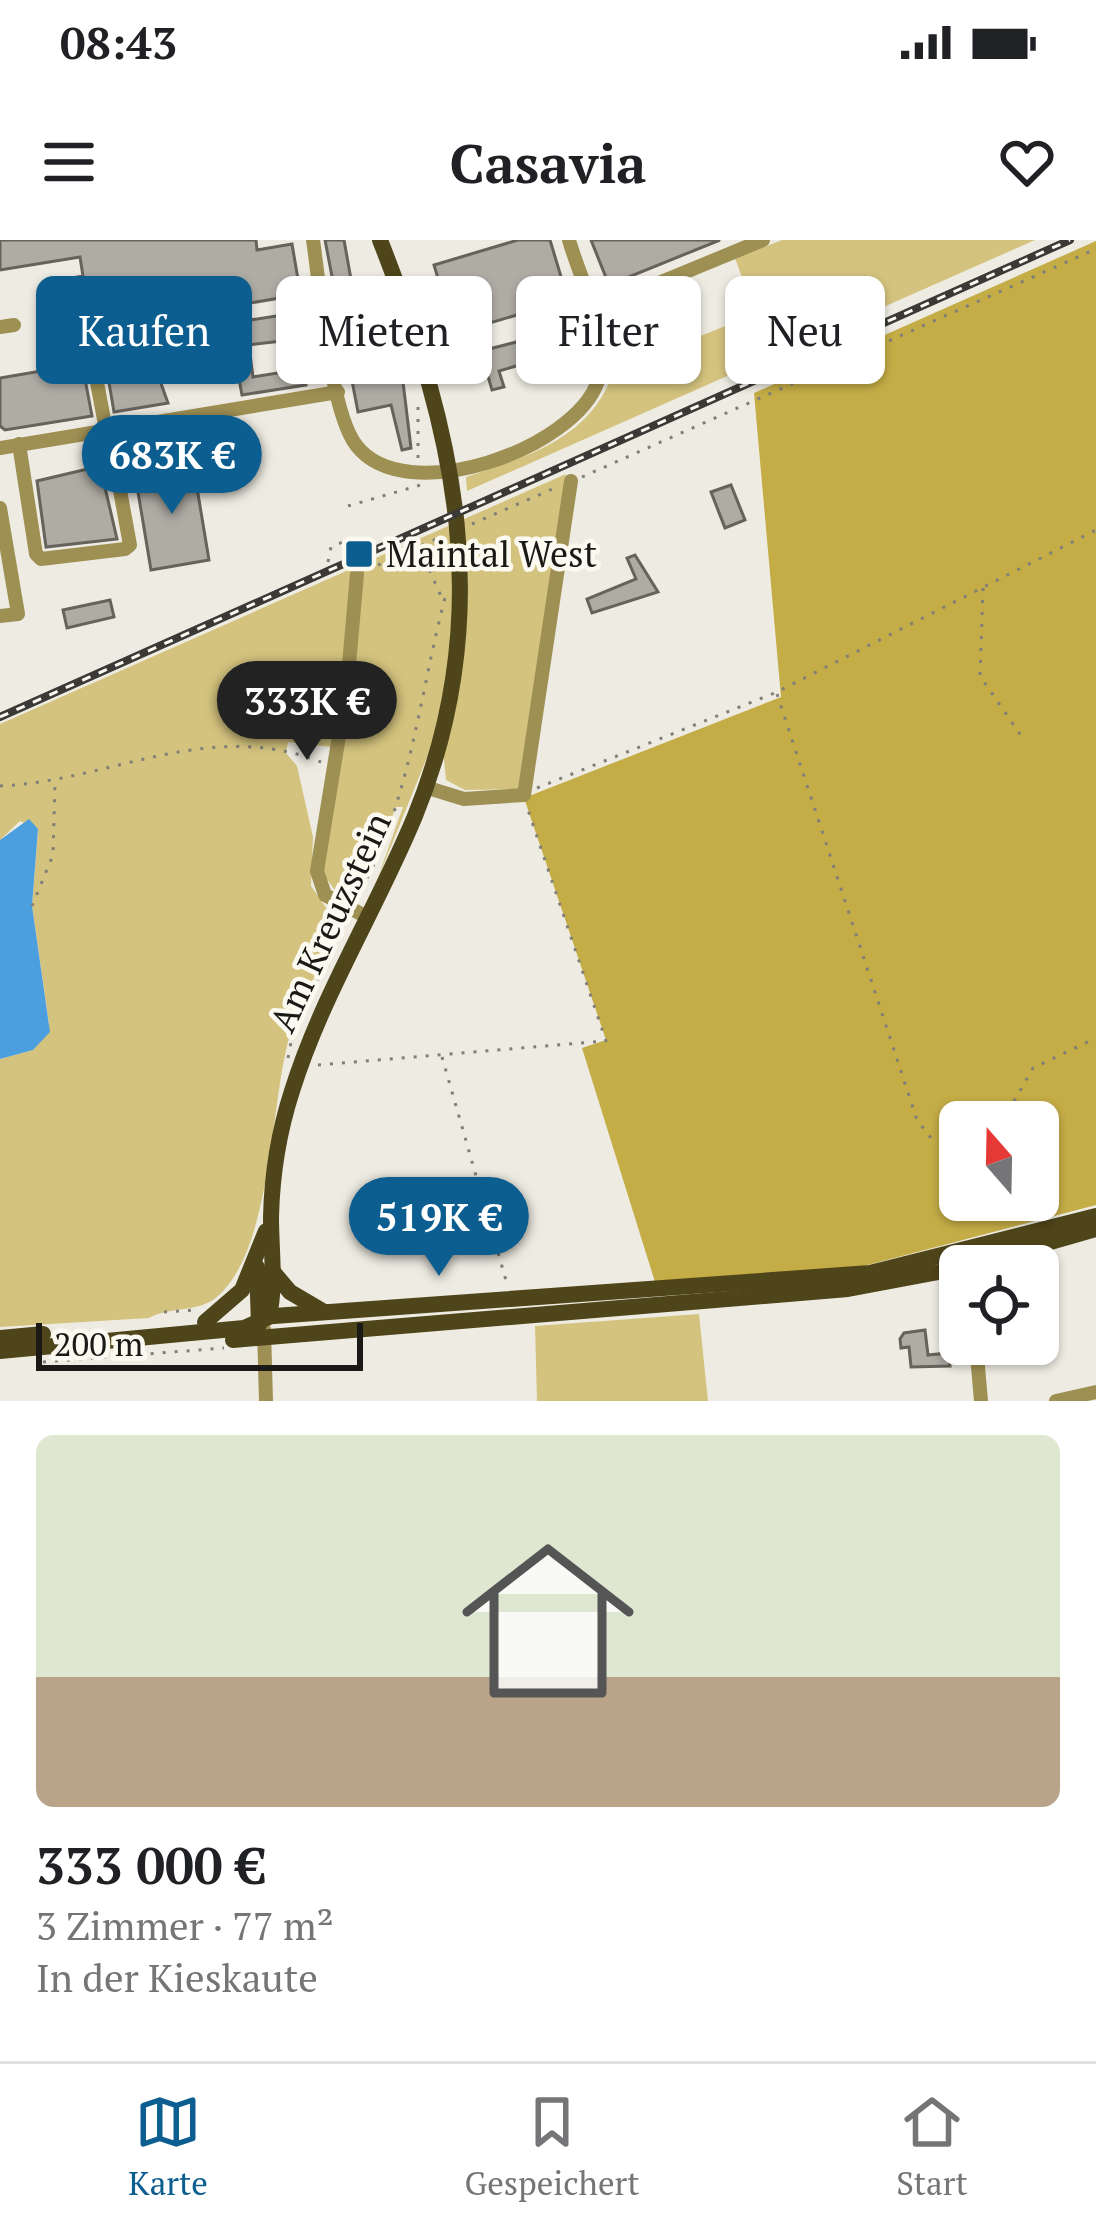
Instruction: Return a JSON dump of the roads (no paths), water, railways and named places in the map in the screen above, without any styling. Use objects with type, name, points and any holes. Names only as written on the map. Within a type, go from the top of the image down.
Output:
[{"type":"main road","name":"Am Kreuzstein","points":[[259,1331],[273,1273],[271,1214],[280,1137],[302,1063],[359,914],[425,787],[456,667],[461,552],[446,440],[415,328],[380,240]]},
{"type":"main road","name":"Am Kreuzstein","points":[[206,1315],[239,1294],[257,1260],[271,1214]]},
{"type":"main road","points":[[0,1338],[206,1315],[259,1331],[325,1313],[883,1272],[1096,1216]]},
{"type":"main road","points":[[1040,1245],[1096,1229]]},
{"type":"main road","points":[[257,1260],[259,1331]]},
{"type":"main road","points":[[0,1354],[848,1288],[939,1271]]},
{"type":"main road","points":[[273,1273],[296,1297],[325,1313]]},
{"type":"street","points":[[313,240],[338,392],[359,449],[382,467],[427,478],[491,460],[571,420],[588,402],[596,384]]},
{"type":"street","points":[[568,240],[579,276]]},
{"type":"street","points":[[675,276],[763,240]]},
{"type":"street","points":[[20,444],[41,559],[130,545],[98,384]]},
{"type":"street","points":[[0,448],[338,392]]},
{"type":"street","points":[[425,787],[464,799],[524,795],[571,481]]},
{"type":"street","points":[[0,508],[18,614],[0,616]]},
{"type":"street","points":[[357,574],[347,687],[317,871],[325,895],[359,914]]},
{"type":"street","points":[[259,1331],[266,1401]]},
{"type":"street","points":[[978,1365],[982,1401]]},
{"type":"street","points":[[1056,1401],[1096,1392]]},
{"type":"water","points":[[29,819],[38,829],[32,906],[50,1032],[33,1050],[0,1059],[0,840]]},
{"type":"railway","points":[[0,717],[1070,240]]},
{"type":"place","name":"Maintal West","points":[[359,554]]}]
